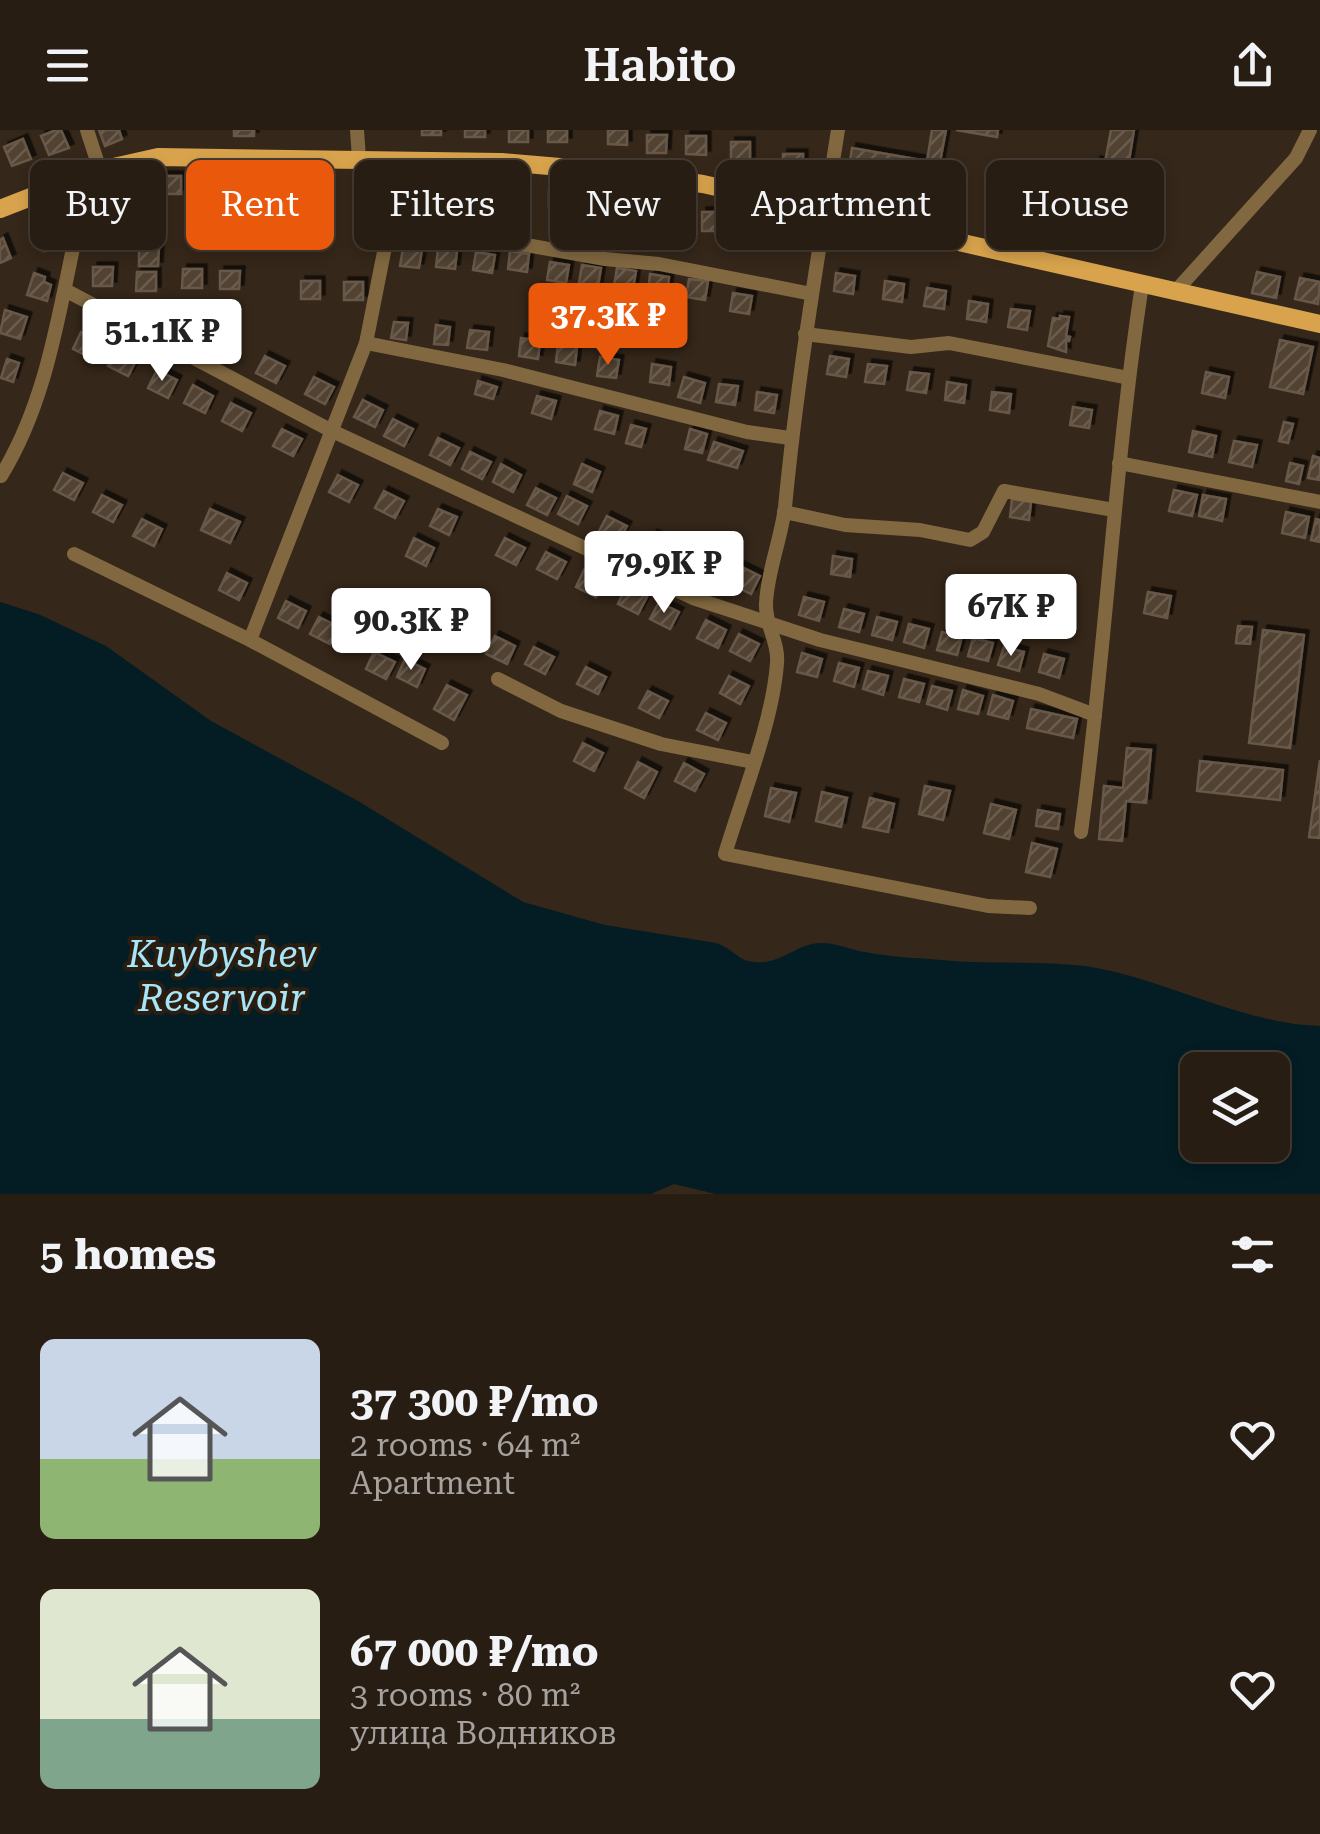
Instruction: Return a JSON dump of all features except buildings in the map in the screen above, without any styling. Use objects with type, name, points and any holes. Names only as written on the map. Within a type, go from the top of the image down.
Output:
[{"type":"main road","points":[[145,160],[388,160]]},
{"type":"main road","points":[[530,164],[716,187]]},
{"type":"main road","points":[[0,208],[30,197]]},
{"type":"main road","points":[[966,244],[1320,324]]},
{"type":"street","points":[[87,130],[93,160]]},
{"type":"street","points":[[357,130],[359,158]]},
{"type":"street","points":[[833,160],[838,130]]},
{"type":"street","points":[[1174,293],[1296,158],[1310,130]]},
{"type":"street","points":[[530,246],[660,264],[812,294]]},
{"type":"street","points":[[1,476],[23,440],[75,250]]},
{"type":"street","points":[[250,640],[366,343],[385,250]]},
{"type":"street","points":[[819,250],[790,438],[784,512],[766,604],[778,660],[772,701],[725,854],[988,906],[1030,908]]},
{"type":"street","points":[[1081,832],[1119,463],[1142,286]]},
{"type":"street","points":[[65,290],[332,431],[693,598],[820,640],[1039,694],[1095,715]]},
{"type":"street","points":[[805,334],[911,347],[949,343],[1129,378]]},
{"type":"street","points":[[366,343],[502,370],[747,432],[790,438]]},
{"type":"street","points":[[1119,463],[1320,502]]},
{"type":"street","points":[[784,512],[845,525],[920,530],[970,540],[983,532],[1004,491],[1114,510]]},
{"type":"street","points":[[74,554],[250,640],[442,743]]},
{"type":"street","points":[[498,679],[561,710],[661,744],[752,762]]},
{"type":"water","name":"Kuybyshev Reservoir","points":[[0,602],[38,614],[106,646],[211,721],[358,801],[523,902],[605,925],[716,943],[748,961],[778,959],[811,944],[826,943],[903,957],[1085,966],[1144,980],[1260,1017],[1320,1026],[1320,1194],[716,1194],[674,1184],[651,1194],[0,1194]]}]
